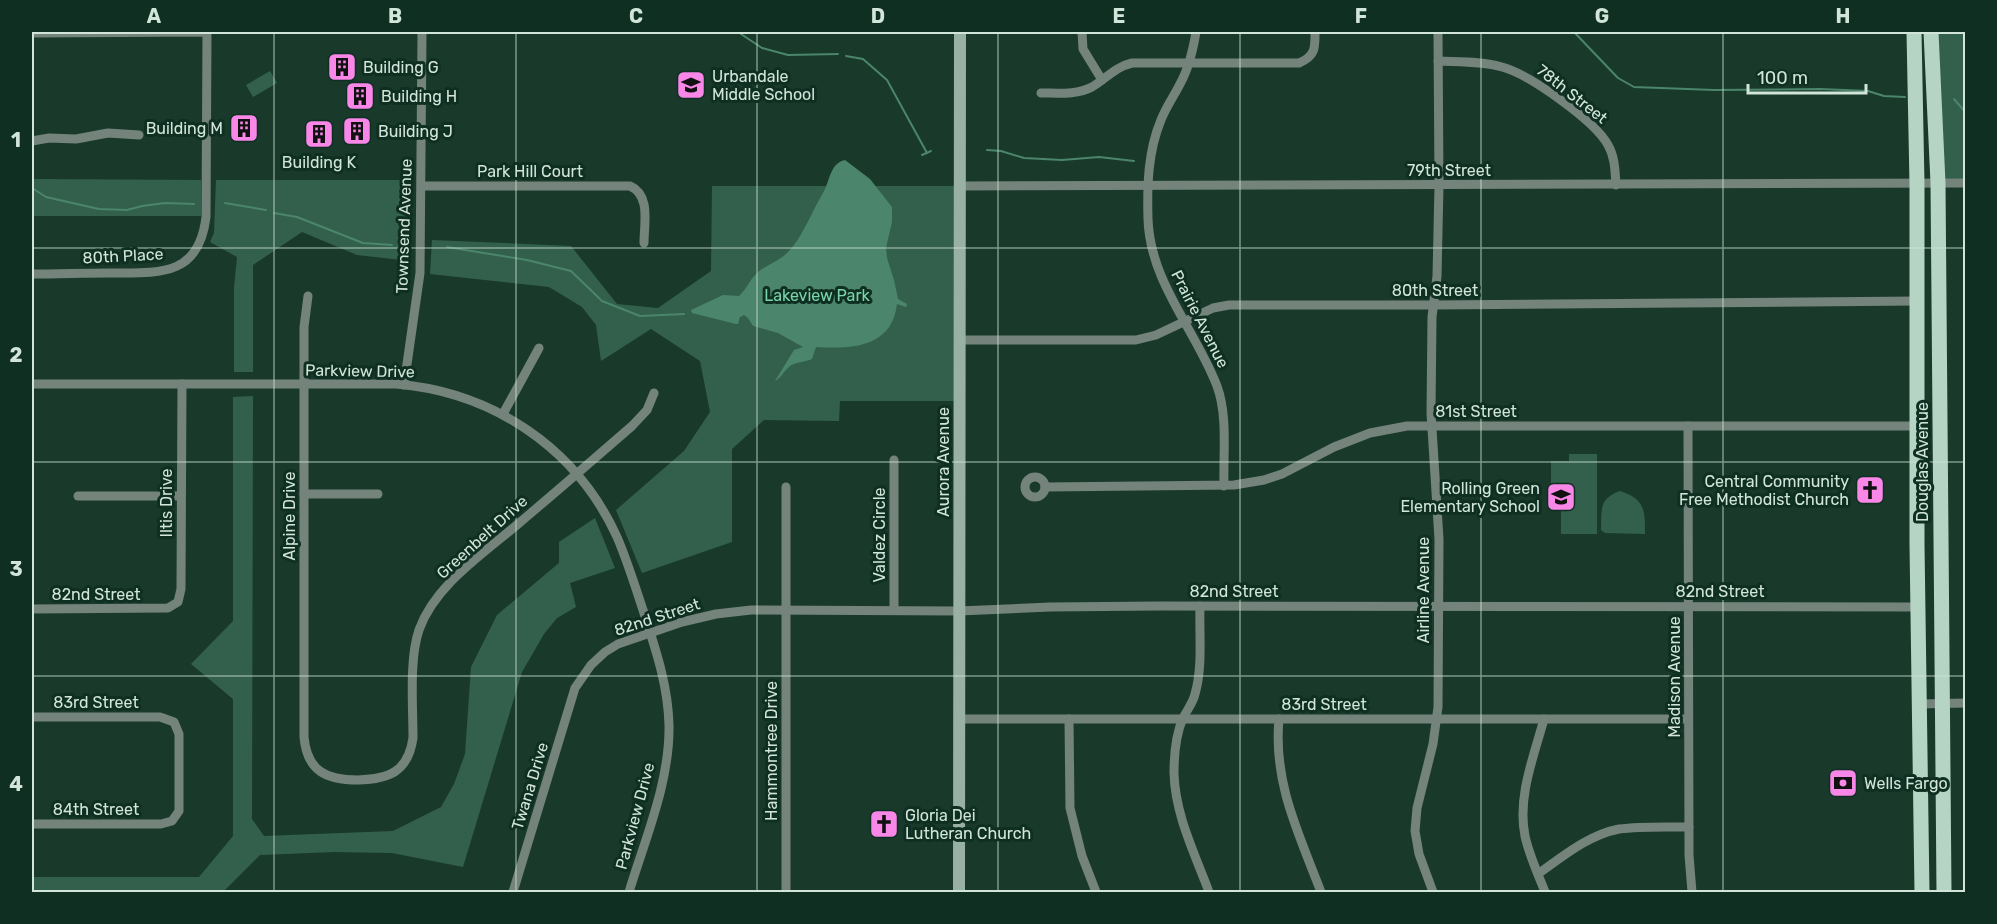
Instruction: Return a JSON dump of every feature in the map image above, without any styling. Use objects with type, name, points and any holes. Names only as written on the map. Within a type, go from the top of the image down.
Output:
[{"type":"main road","name":"Douglas Avenue","points":[[1914,32],[1917,184],[1919,704],[1924,892]]},
{"type":"main road","name":"Douglas Avenue","points":[[1931,32],[1938,183],[1944,892]]},
{"type":"street","points":[[32,33],[207,32]]},
{"type":"street","name":"80th Place","points":[[32,274],[155,273],[176,268],[186,262],[200,244],[206,217],[207,32]]},
{"type":"street","name":"Townsend Avenue","points":[[404,385],[420,273],[422,32]]},
{"type":"street","name":"Aurora Avenue","points":[[959,892],[960,32]]},
{"type":"street","points":[[1082,32],[1083,49],[1102,80]]},
{"type":"street","name":"Prairie Avenue","points":[[1196,32],[1189,63],[1155,134],[1149,166],[1148,220],[1154,258],[1168,294],[1208,364],[1218,389],[1222,414],[1224,486]]},
{"type":"street","points":[[1041,93],[1081,91],[1092,87],[1121,65],[1132,63],[1299,63],[1310,57],[1316,46],[1315,32]]},
{"type":"street","name":"Airline Avenue","points":[[1433,892],[1419,854],[1415,831],[1417,808],[1438,719],[1438,502],[1432,426],[1439,186],[1438,32]]},
{"type":"street","name":"78th Street","points":[[1438,61],[1475,62],[1500,66],[1540,85],[1602,136],[1614,159],[1616,185]]},
{"type":"street","points":[[32,141],[49,138],[76,139],[108,134],[139,135]]},
{"type":"street","name":"79th Street","points":[[959,186],[1965,183]]},
{"type":"street","name":"Park Hill Court","points":[[422,186],[630,186],[637,189],[644,202],[644,243]]},
{"type":"street","name":"Alpine Drive","points":[[308,296],[304,327],[304,737],[308,758],[326,776],[353,780],[376,779],[393,774],[407,760],[413,738]]},
{"type":"street","name":"80th Street","points":[[959,340],[1136,340],[1156,335],[1213,308],[1229,305],[1917,301]]},
{"type":"street","points":[[503,414],[539,348]]},
{"type":"street","name":"Parkview Drive","points":[[32,384],[404,385],[446,392],[470,399],[503,414],[536,436],[588,488],[604,512],[617,537],[664,678],[668,702],[668,750],[662,782],[629,892]]},
{"type":"street","name":"Iltis Drive","points":[[160,609],[174,605],[180,597],[182,384]]},
{"type":"street","name":"Greenbelt Drive","points":[[413,738],[414,655],[419,630],[433,603],[462,572],[632,426],[647,410],[654,393]]},
{"type":"street","name":"81st Street","points":[[1045,487],[1224,486],[1264,480],[1282,474],[1352,439],[1407,426],[1918,426]]},
{"type":"street","name":"Madison Avenue","points":[[1688,426],[1689,827],[1692,892]]},
{"type":"street","name":"Valdez Circle","points":[[894,460],[894,610]]},
{"type":"street","name":"Hammontree Drive","points":[[786,487],[786,892]]},
{"type":"street","points":[[304,495],[378,494]]},
{"type":"street","points":[[78,496],[181,496]]},
{"type":"street","points":[[1200,606],[1199,674],[1195,695],[1183,719],[1175,756],[1176,789],[1183,823],[1209,892]]},
{"type":"street","name":"82nd Street","points":[[575,688],[591,665],[618,644],[682,622],[716,614],[751,610],[959,611],[1050,607],[1200,606],[1918,607]]},
{"type":"street","name":"82nd Street","points":[[32,609],[160,609]]},
{"type":"street","name":"Twana Drive","points":[[513,892],[575,688]]},
{"type":"street","points":[[1919,704],[1965,703]]},
{"type":"street","name":"83rd Street","points":[[32,717],[160,717],[174,722],[180,734],[178,811],[172,821],[161,824]]},
{"type":"street","points":[[1544,718],[1522,810],[1524,834],[1545,892]]},
{"type":"street","name":"83rd Street","points":[[959,719],[1689,718]]},
{"type":"street","points":[[1069,719],[1070,808],[1082,856],[1096,892]]},
{"type":"street","points":[[1279,719],[1277,737],[1281,781],[1321,892]]},
{"type":"street","name":"84th Street","points":[[32,824],[161,824]]},
{"type":"street","points":[[1538,874],[1586,842],[1607,832],[1641,827],[1689,827]]},
{"type":"green space","points":[[1931,32],[1965,32],[1965,183],[1938,183]]},
{"type":"green space","points":[[270,71],[277,83],[253,97],[246,85]]},
{"type":"green space","points":[[32,179],[201,180],[201,216],[32,216]]},
{"type":"green space","points":[[216,180],[408,180],[410,261],[357,255],[302,232],[253,265],[253,372],[234,372],[234,288],[237,257],[210,242],[214,233]]},
{"type":"green space","name":"Lakeview Park","points":[[712,186],[959,186],[960,401],[840,401],[839,421],[764,420],[732,449],[732,542],[642,573],[616,510],[684,451],[710,412],[700,361],[651,329],[601,361],[596,325],[582,307],[549,287],[430,274],[432,240],[571,246],[617,304],[658,308],[711,271]]},
{"type":"green space","points":[[253,396],[252,819],[264,836],[393,831],[441,807],[454,784],[465,754],[471,667],[497,615],[559,563],[559,542],[595,518],[615,568],[570,583],[576,607],[557,618],[544,634],[522,672],[463,867],[392,853],[334,852],[260,855],[223,892],[32,892],[32,877],[199,877],[233,836],[233,699],[191,664],[233,621],[233,397]]},
{"type":"green space","points":[[1569,454],[1597,454],[1597,534],[1561,534],[1561,501],[1549,501],[1551,461],[1569,461]]},
{"type":"green space","points":[[1620,491],[1634,498],[1642,506],[1645,534],[1605,533],[1601,530],[1603,506],[1608,498]]},
{"type":"shaded area","points":[[845,160],[870,179],[892,207],[892,222],[886,248],[887,258],[898,299],[907,304],[906,307],[897,304],[894,319],[887,330],[868,343],[843,347],[816,347],[812,359],[791,365],[775,381],[794,350],[803,347],[778,333],[753,326],[744,315],[736,324],[692,313],[691,310],[723,295],[739,296],[756,274],[787,253],[802,233],[833,169]]},
{"type":"waterway","points":[[738,32],[762,48],[788,55],[838,54]]},
{"type":"waterway","points":[[1574,32],[1618,78],[1634,87],[1714,90],[1820,89],[1868,91],[1884,96],[1905,97]]},
{"type":"waterway","points":[[846,56],[863,59],[887,80],[927,153]]},
{"type":"waterway","points":[[1954,99],[1966,113]]},
{"type":"waterway","points":[[987,150],[1001,151],[1024,158],[1062,160],[1099,157],[1134,161]]},
{"type":"waterway","points":[[922,155],[931,151]]},
{"type":"waterway","points":[[32,188],[46,197],[99,209],[127,210],[165,203],[194,204]]},
{"type":"waterway","points":[[225,203],[266,210]]},
{"type":"waterway","points":[[274,213],[297,217],[363,243],[392,245]]},
{"type":"waterway","points":[[447,247],[527,260],[571,271],[602,301],[640,316],[684,314]]},
{"type":"place","name":"Building G","points":[[342,67]]},
{"type":"place","name":"Urbandale Middle School","points":[[691,85]]},
{"type":"place","name":"Building H","points":[[360,96]]},
{"type":"place","name":"Building M","points":[[244,128]]},
{"type":"place","name":"Building J","points":[[357,131]]},
{"type":"place","name":"Building K","points":[[319,134]]},
{"type":"place","name":"Central Community Free Methodist Church","points":[[1870,490]]},
{"type":"place","name":"Rolling Green Elementary School","points":[[1561,497]]},
{"type":"place","name":"Wells Fargo","points":[[1843,783]]},
{"type":"place","name":"Gloria Dei Lutheran Church","points":[[884,824]]}]
